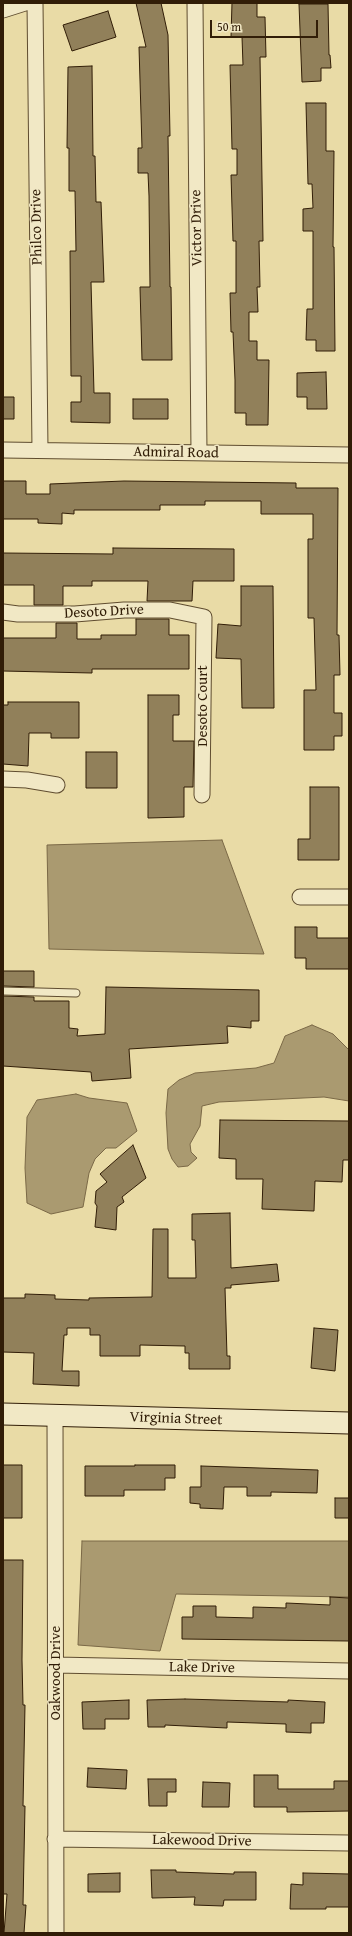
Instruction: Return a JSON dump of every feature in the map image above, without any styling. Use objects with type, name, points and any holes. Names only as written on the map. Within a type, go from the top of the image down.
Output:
[{"type":"street","points":[[3,10],[25,3]]},
{"type":"street","name":"Philco Drive","points":[[35,3],[40,450]]},
{"type":"street","name":"Victor Drive","points":[[195,3],[199,453]]},
{"type":"street","name":"Admiral Road","points":[[3,450],[349,455]]},
{"type":"street","name":"Desoto Drive","points":[[3,612],[18,614],[75,614],[124,610],[170,610],[204,617]]},
{"type":"street","name":"Desoto Court","points":[[202,795],[204,617]]},
{"type":"street","points":[[3,779],[57,784]]},
{"type":"street","points":[[300,897],[349,898]]},
{"type":"street","name":"Virginia Street","points":[[3,1414],[55,1414],[137,1418],[349,1423]]},
{"type":"street","name":"Oakwood Drive","points":[[55,1414],[56,1933]]},
{"type":"street","name":"Lake Drive","points":[[56,1665],[349,1671]]},
{"type":"street","name":"Lakewood Drive","points":[[55,1839],[349,1843]]},
{"type":"lane","points":[[3,991],[76,993]]},
{"type":"shaded area","points":[[222,840],[264,954],[49,949],[47,845]]},
{"type":"shaded area","points":[[312,1025],[333,1034],[349,1050],[349,1101],[324,1097],[219,1102],[202,1106],[200,1126],[190,1144],[191,1152],[197,1158],[188,1166],[178,1167],[172,1159],[168,1149],[166,1113],[168,1089],[179,1080],[195,1073],[256,1068],[274,1063],[285,1036]]},
{"type":"shaded area","points":[[76,1094],[89,1098],[127,1103],[137,1131],[116,1148],[106,1148],[95,1159],[89,1173],[83,1207],[51,1214],[27,1203],[25,1168],[27,1117],[37,1100]]},
{"type":"shaded area","points":[[82,1541],[349,1541],[349,1597],[176,1594],[160,1651],[78,1645]]},
{"type":"building","points":[[136,3],[161,3],[168,35],[170,136],[168,136],[172,360],[142,360],[140,287],[150,287],[149,196],[148,173],[138,173],[138,148],[142,148],[139,47],[146,47]]},
{"type":"building","points":[[232,3],[257,3],[257,17],[265,17],[266,57],[260,57],[263,241],[259,241],[260,287],[257,287],[258,312],[249,312],[249,341],[257,341],[257,360],[269,360],[268,425],[246,425],[246,413],[235,413],[233,332],[231,332],[230,293],[236,293],[236,241],[233,241],[231,175],[237,175],[237,149],[232,149],[230,65],[243,65],[242,37],[231,37]]},
{"type":"building","points":[[299,4],[328,4],[329,55],[331,68],[321,68],[321,81],[302,82]]},
{"type":"building","points":[[108,11],[116,37],[72,51],[63,25]]},
{"type":"building","points":[[92,66],[93,156],[95,156],[96,202],[101,202],[104,282],[91,282],[94,393],[110,393],[110,423],[71,422],[71,402],[81,402],[81,376],[71,376],[70,251],[76,251],[75,191],[69,191],[69,148],[67,148],[68,67]]},
{"type":"building","points":[[306,103],[326,103],[326,151],[334,151],[333,247],[335,351],[316,351],[316,340],[306,340],[307,309],[313,309],[313,231],[303,231],[303,209],[313,208],[312,184],[308,184]]},
{"type":"building","points":[[326,372],[327,409],[307,409],[307,397],[297,397],[297,373]]},
{"type":"building","points":[[3,397],[14,397],[14,419],[3,419]]},
{"type":"building","points":[[133,399],[168,399],[168,419],[133,419]]},
{"type":"building","points":[[3,481],[26,481],[26,494],[50,494],[50,484],[124,481],[296,483],[296,488],[338,488],[337,635],[339,635],[340,675],[334,675],[334,713],[342,713],[342,736],[334,736],[334,750],[304,750],[304,690],[316,690],[314,618],[308,618],[308,539],[313,539],[313,514],[261,514],[261,501],[205,501],[205,505],[160,505],[160,510],[74,510],[74,514],[62,513],[62,524],[38,523],[38,519],[3,519]]},
{"type":"building","points":[[113,548],[234,549],[234,581],[193,581],[192,601],[147,601],[148,581],[92,581],[92,586],[63,586],[63,605],[34,605],[34,585],[3,585],[3,553],[113,554]]},
{"type":"building","points":[[241,586],[273,586],[274,708],[242,708],[241,659],[216,658],[218,624],[241,626]]},
{"type":"building","points":[[136,619],[169,619],[169,635],[189,635],[189,669],[92,669],[92,673],[3,671],[3,638],[56,638],[56,623],[77,623],[77,639],[101,639],[101,635],[136,635]]},
{"type":"building","points":[[148,695],[179,695],[179,715],[173,715],[173,741],[194,741],[193,787],[184,787],[184,817],[148,818]]},
{"type":"building","points":[[8,702],[79,702],[79,738],[51,738],[51,733],[29,733],[28,766],[3,764],[3,705],[8,705]]},
{"type":"building","points":[[86,752],[117,752],[117,788],[86,788]]},
{"type":"building","points":[[310,787],[339,787],[339,860],[298,860],[298,839],[310,839]]},
{"type":"building","points":[[295,927],[317,927],[317,938],[349,938],[349,969],[306,969],[306,958],[295,958]]},
{"type":"building","points":[[3,971],[34,971],[34,987],[3,986]]},
{"type":"building","points":[[106,987],[259,990],[259,1021],[251,1021],[251,1028],[227,1026],[228,1043],[129,1049],[131,1078],[92,1081],[91,1072],[3,1066],[3,996],[34,997],[34,1001],[69,1001],[69,1028],[78,1029],[77,1036],[105,1034]]},
{"type":"building","points":[[220,1120],[349,1121],[349,1160],[343,1160],[342,1182],[315,1181],[314,1211],[262,1209],[263,1179],[236,1179],[236,1159],[219,1158]]},
{"type":"building","points":[[133,1145],[146,1178],[122,1197],[124,1202],[117,1207],[116,1230],[95,1227],[97,1206],[95,1203],[96,1191],[107,1182],[100,1174]]},
{"type":"building","points":[[230,1213],[231,1268],[277,1264],[279,1281],[231,1285],[231,1288],[225,1288],[227,1356],[230,1356],[230,1369],[189,1369],[189,1353],[185,1353],[185,1346],[140,1345],[140,1356],[100,1356],[100,1335],[90,1335],[90,1328],[67,1328],[67,1335],[64,1335],[62,1371],[79,1371],[79,1386],[33,1384],[34,1353],[3,1352],[3,1298],[25,1298],[25,1294],[55,1295],[55,1299],[89,1300],[89,1298],[152,1297],[153,1229],[168,1229],[168,1278],[196,1278],[195,1240],[192,1240],[192,1214]]},
{"type":"building","points":[[314,1328],[338,1330],[335,1371],[311,1368]]},
{"type":"building","points":[[3,1465],[22,1465],[22,1518],[3,1518]]},
{"type":"building","points":[[175,1465],[175,1478],[165,1478],[165,1490],[124,1490],[124,1496],[85,1496],[85,1466]]},
{"type":"building","points":[[201,1466],[318,1470],[317,1493],[271,1492],[271,1496],[247,1496],[247,1487],[224,1487],[223,1509],[200,1508],[200,1504],[190,1503],[190,1487],[201,1487]]},
{"type":"building","points":[[335,1498],[349,1498],[349,1518],[335,1518]]},
{"type":"building","points":[[3,1560],[23,1560],[22,1660],[23,1705],[25,1705],[23,1806],[25,1806],[23,1905],[26,1905],[24,1933],[4,1933],[7,1894],[3,1894]]},
{"type":"building","points":[[330,1597],[349,1598],[349,1641],[182,1639],[182,1617],[193,1617],[193,1606],[216,1606],[216,1617],[253,1618],[253,1607],[286,1608],[286,1603],[330,1605]]},
{"type":"building","points":[[185,1699],[288,1702],[288,1700],[325,1702],[324,1723],[311,1723],[311,1733],[286,1732],[286,1724],[227,1722],[227,1728],[165,1725],[165,1727],[148,1727],[147,1700]]},
{"type":"building","points":[[129,1700],[129,1719],[105,1719],[105,1729],[83,1729],[82,1702]]},
{"type":"building","points":[[88,1768],[127,1770],[126,1789],[87,1787]]},
{"type":"building","points":[[254,1775],[278,1775],[278,1789],[334,1789],[334,1781],[349,1781],[349,1811],[287,1812],[287,1807],[254,1807]]},
{"type":"building","points":[[148,1779],[176,1779],[176,1792],[167,1792],[167,1806],[149,1806]]},
{"type":"building","points":[[203,1782],[230,1783],[229,1807],[202,1807]]},
{"type":"building","points":[[151,1870],[176,1870],[176,1872],[234,1874],[234,1872],[256,1872],[256,1900],[224,1900],[223,1906],[194,1905],[195,1897],[152,1898]]},
{"type":"building","points":[[120,1873],[120,1892],[88,1892],[88,1874]]},
{"type":"building","points":[[303,1873],[349,1874],[349,1907],[326,1907],[326,1909],[290,1909],[291,1884],[303,1885]]}]
